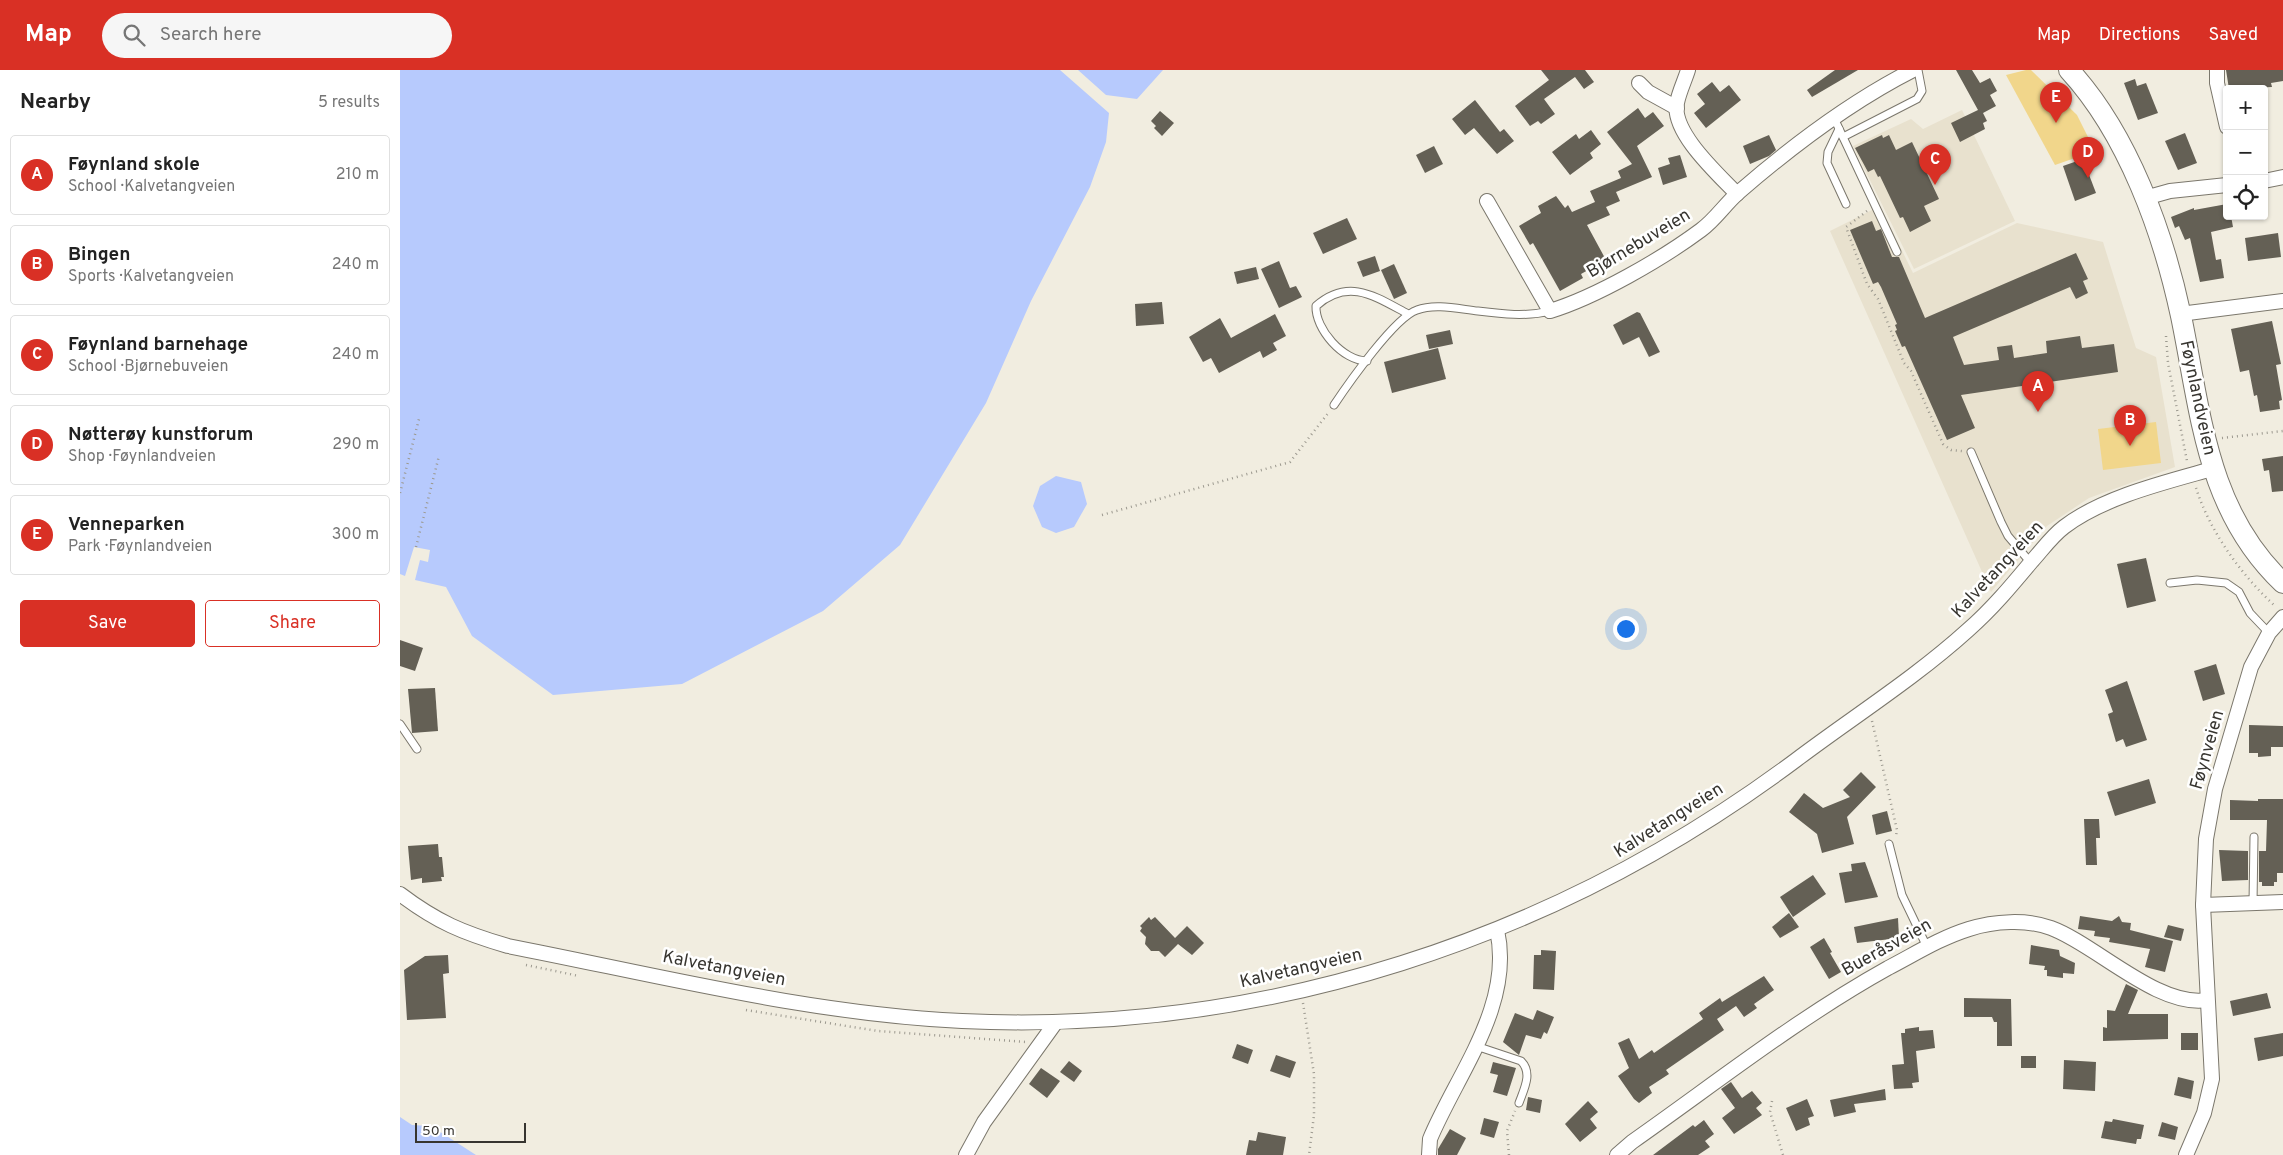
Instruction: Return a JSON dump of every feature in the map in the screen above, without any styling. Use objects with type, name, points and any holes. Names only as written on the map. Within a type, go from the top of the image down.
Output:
[{"type":"main road","name":"Føynlandveien","points":[[2069,70],[2095,101],[2115,135],[2145,198],[2170,272],[2180,314],[2204,442],[2212,469],[2227,504],[2250,543],[2283,583]]},
{"type":"street","points":[[1688,70],[1676,108],[1678,124],[1737,194]]},
{"type":"street","name":"Bjørnebuveien","points":[[1550,311],[1576,303],[1660,256],[1701,230],[1737,194],[1796,145],[1837,124],[1913,70]]},
{"type":"street","points":[[2217,70],[2217,83],[2223,109]]},
{"type":"street","points":[[1639,83],[1648,92],[1676,108]]},
{"type":"street","points":[[2268,180],[2283,177]]},
{"type":"street","points":[[2145,198],[2170,191],[2223,185]]},
{"type":"street","points":[[1487,201],[1550,311]]},
{"type":"street","points":[[2180,314],[2283,301]]},
{"type":"street","name":"Kalvetangveien","points":[[400,894],[446,925],[473,936],[508,946],[727,989],[872,1013],[959,1021],[1056,1022],[1166,1014],[1253,1001],[1301,990],[1420,958],[1496,930],[1614,876],[1679,840],[1786,767],[1943,652],[1998,602],[2060,531],[2081,516],[2114,501],[2212,469]]},
{"type":"street","name":"Føynveien","points":[[2186,1155],[2204,1113],[2210,1091],[2212,1054],[2207,1000],[2203,905],[2206,839],[2214,789],[2250,667],[2280,612]]},
{"type":"street","points":[[2203,905],[2283,902]]},
{"type":"street","name":"Bueråsveien","points":[[1617,1155],[1632,1142],[1825,1005],[1946,937],[1983,926],[2033,924],[2050,928],[2066,934],[2118,968],[2178,997],[2190,1000],[2207,1000]]},
{"type":"street","points":[[1429,1155],[1430,1139],[1476,1046],[1497,988],[1499,971],[1496,930]]},
{"type":"street","points":[[966,1155],[984,1122],[1056,1022]]},
{"type":"lane","points":[[1843,137],[1917,99],[1922,91],[1918,70]]},
{"type":"lane","points":[[1837,124],[1897,252]]},
{"type":"lane","points":[[1837,124],[1828,152],[1827,163],[1846,204]]},
{"type":"lane","points":[[1334,405],[1367,361],[1408,314],[1365,291],[1335,294],[1316,306],[1318,322],[1330,338],[1354,358],[1367,361]]},
{"type":"lane","name":"Bjørnebuveien","points":[[1408,314],[1418,309],[1438,307],[1531,315],[1550,311]]},
{"type":"lane","points":[[1971,452],[2005,529],[2031,563]]},
{"type":"lane","points":[[2170,583],[2197,580],[2226,583],[2239,592],[2250,613],[2269,633]]},
{"type":"lane","points":[[400,724],[417,749]]},
{"type":"lane","points":[[2253,903],[2254,837]]},
{"type":"lane","points":[[1889,846],[1902,895],[1926,947]]},
{"type":"lane","points":[[1476,1046],[1521,1061],[1526,1066],[1527,1078],[1519,1103]]},
{"type":"path","points":[[1875,205],[1846,227],[1854,255],[1867,284],[1878,299],[1904,363],[1911,371],[1943,444],[1952,450],[1971,452]]},
{"type":"path","points":[[2166,335],[2168,363],[2179,425],[2200,500],[2232,557],[2252,583],[2280,612]]},
{"type":"path","points":[[1102,514],[1290,462],[1334,405]]},
{"type":"path","points":[[400,493],[419,419]]},
{"type":"path","points":[[2204,442],[2283,431]]},
{"type":"path","points":[[416,547],[439,456]]},
{"type":"path","points":[[1869,706],[1897,830],[1889,846]]},
{"type":"path","points":[[1301,990],[1314,1074],[1314,1115],[1308,1155]]},
{"type":"path","points":[[1772,1101],[1770,1112],[1783,1155]]},
{"type":"path","points":[[1509,1155],[1507,1131],[1519,1103]]},
{"type":"shaded area","points":[[2031,70],[2077,115],[2095,151],[2055,165],[2006,75]]},
{"type":"shaded area","points":[[1962,110],[2015,221],[1914,269],[1853,146],[1911,119],[1923,129]]},
{"type":"shaded area","points":[[1880,206],[1913,273],[2017,223],[2103,242],[2136,348],[2156,357],[2175,467],[2089,498],[2047,526],[1991,592],[1830,231]]},
{"type":"shaded area","points":[[2156,422],[2161,463],[2103,470],[2098,429]]},
{"type":"water","points":[[400,70],[1060,70],[1109,113],[1106,142],[1090,187],[1031,301],[986,403],[900,545],[823,611],[682,684],[553,695],[472,636],[446,587],[415,580],[420,560],[428,562],[430,550],[414,547],[405,576],[400,574]]},
{"type":"water","points":[[1078,70],[1163,70],[1137,99],[1106,95]]},
{"type":"water","points":[[1056,476],[1081,482],[1087,504],[1074,527],[1056,533],[1042,527],[1033,506],[1040,486]]},
{"type":"water","points":[[400,1117],[412,1125],[431,1126],[476,1155],[400,1155]]},
{"type":"building","points":[[1541,70],[1585,70],[1594,82],[1584,89],[1575,77],[1544,99],[1555,114],[1541,124],[1538,121],[1530,126],[1515,106],[1549,80]]},
{"type":"building","points":[[1835,70],[1858,70],[1812,97],[1807,90]]},
{"type":"building","points":[[1956,70],[1972,70],[1980,83],[1990,78],[1997,91],[1990,95],[1996,106],[1983,113],[1987,121],[1983,123],[1985,129],[1960,142],[1951,123],[1978,110]]},
{"type":"building","points":[[2226,70],[2283,70],[2283,81],[2271,83],[2272,87],[2268,87],[2268,85],[2228,85]]},
{"type":"building","points":[[2135,79],[2137,86],[2146,83],[2158,113],[2138,120],[2124,83]]},
{"type":"building","points":[[1712,82],[1720,92],[1729,85],[1741,100],[1706,128],[1694,113],[1705,104],[1697,94]]},
{"type":"building","points":[[1475,100],[1500,132],[1504,129],[1514,141],[1497,154],[1474,128],[1465,135],[1452,119]]},
{"type":"building","points":[[1638,108],[1645,118],[1653,112],[1664,126],[1637,146],[1652,177],[1616,192],[1620,201],[1606,207],[1610,215],[1587,225],[1606,260],[1581,274],[1583,278],[1560,291],[1533,243],[1530,245],[1519,226],[1541,213],[1538,206],[1556,196],[1565,208],[1568,205],[1572,212],[1595,202],[1590,191],[1621,178],[1618,171],[1632,164],[1607,132]]},
{"type":"building","points":[[1160,111],[1174,123],[1162,136],[1154,128],[1156,126],[1151,121]]},
{"type":"building","points":[[1591,130],[1601,144],[1590,153],[1593,158],[1570,175],[1552,152],[1576,134],[1579,139]]},
{"type":"building","points":[[2185,133],[2197,163],[2178,170],[2165,141]]},
{"type":"building","points":[[1769,135],[1776,150],[1769,156],[1750,164],[1743,146]]},
{"type":"building","points":[[1882,135],[1883,138],[1889,135],[1896,150],[1912,142],[1939,199],[1924,206],[1931,221],[1910,232],[1903,217],[1900,218],[1880,176],[1878,177],[1874,169],[1868,172],[1855,148]]},
{"type":"building","points":[[1434,146],[1443,164],[1425,173],[1416,155]]},
{"type":"building","points":[[1680,155],[1687,177],[1663,185],[1658,168],[1670,164],[1668,158]]},
{"type":"building","points":[[2083,159],[2096,193],[2075,201],[2063,166]]},
{"type":"building","points":[[2223,205],[2223,220],[2232,220],[2233,227],[2211,232],[2216,260],[2221,259],[2224,278],[2200,282],[2190,238],[2185,240],[2179,226],[2175,228],[2171,217],[2194,208],[2194,210]]},
{"type":"building","points":[[1347,218],[1357,239],[1323,254],[1313,233]]},
{"type":"building","points":[[1872,221],[1876,231],[1881,229],[1892,257],[1899,257],[1925,318],[2076,253],[2088,279],[2083,281],[2088,293],[2076,299],[2070,287],[1953,337],[1964,365],[1999,360],[1997,347],[2012,345],[2014,358],[2047,353],[2046,341],[2080,336],[2082,348],[2114,344],[2118,372],[1961,395],[1975,428],[1947,440],[1905,346],[1902,347],[1895,331],[1897,330],[1895,325],[1897,324],[1881,287],[1878,282],[1873,284],[1850,230]]},
{"type":"building","points":[[2278,233],[2281,257],[2248,261],[2245,238]]},
{"type":"building","points":[[1375,256],[1380,271],[1363,277],[1357,262]]},
{"type":"building","points":[[1279,261],[1290,288],[1296,286],[1302,297],[1279,308],[1261,269]]},
{"type":"building","points":[[1394,264],[1407,293],[1394,299],[1381,270]]},
{"type":"building","points":[[1256,267],[1259,279],[1237,284],[1234,272]]},
{"type":"building","points":[[1162,302],[1164,324],[1136,326],[1135,304]]},
{"type":"building","points":[[1637,312],[1640,313],[1660,352],[1649,357],[1639,337],[1623,345],[1613,325]]},
{"type":"building","points":[[1275,314],[1286,336],[1273,343],[1277,350],[1263,358],[1260,351],[1219,373],[1211,358],[1203,362],[1189,337],[1220,318],[1231,338]]},
{"type":"building","points":[[2272,321],[2281,364],[2276,365],[2282,400],[2279,401],[2280,409],[2260,412],[2257,395],[2254,396],[2249,370],[2240,372],[2231,329]]},
{"type":"building","points":[[1450,330],[1453,344],[1429,349],[1426,335]]},
{"type":"building","points":[[1438,348],[1446,379],[1392,393],[1384,362]]},
{"type":"building","points":[[2283,456],[2283,491],[2272,492],[2269,470],[2264,471],[2262,459]]},
{"type":"building","points":[[2146,558],[2156,601],[2127,608],[2117,564]]},
{"type":"building","points":[[400,640],[423,648],[415,671],[400,666]]},
{"type":"building","points":[[2216,664],[2225,694],[2203,701],[2194,671]]},
{"type":"building","points":[[2127,681],[2147,740],[2126,747],[2123,739],[2116,742],[2108,714],[2113,712],[2105,690]]},
{"type":"building","points":[[435,688],[438,731],[412,733],[408,689]]},
{"type":"building","points":[[2249,725],[2283,726],[2283,747],[2271,747],[2271,756],[2258,757],[2258,753],[2249,753]]},
{"type":"building","points":[[1861,772],[1876,787],[1847,817],[1854,844],[1822,853],[1817,834],[1789,812],[1804,793],[1823,808],[1850,797],[1843,790]]},
{"type":"building","points":[[2149,779],[2156,803],[2115,816],[2107,792]]},
{"type":"building","points":[[2258,799],[2283,799],[2283,873],[2277,873],[2277,882],[2274,882],[2274,886],[2262,886],[2262,882],[2259,882],[2259,851],[2266,851],[2267,820],[2230,820],[2230,800],[2258,801]]},
{"type":"building","points":[[1887,811],[1892,831],[1876,835],[1872,815]]},
{"type":"building","points":[[2084,819],[2099,819],[2100,838],[2096,838],[2097,865],[2086,865]]},
{"type":"building","points":[[438,844],[439,857],[442,857],[444,877],[441,877],[442,881],[422,883],[422,878],[411,880],[408,846]]},
{"type":"building","points":[[2219,850],[2248,851],[2248,880],[2222,881]]},
{"type":"building","points":[[1865,862],[1878,897],[1845,903],[1839,873],[1852,871],[1851,864]]},
{"type":"building","points":[[1813,875],[1826,894],[1793,917],[1780,897]]},
{"type":"building","points":[[1789,913],[1799,927],[1780,938],[1772,927]]},
{"type":"building","points":[[2080,916],[2112,921],[2119,916],[2122,922],[2131,923],[2130,930],[2173,941],[2165,972],[2145,967],[2150,949],[2109,942],[2110,938],[2094,936],[2095,931],[2078,929]]},
{"type":"building","points":[[1149,917],[1151,920],[1155,917],[1175,938],[1187,926],[1204,943],[1192,955],[1178,944],[1165,957],[1159,951],[1151,951],[1145,944],[1146,937],[1140,931],[1142,928],[1140,926]]},
{"type":"building","points":[[1898,918],[1899,938],[1857,943],[1854,927]]},
{"type":"building","points":[[2168,925],[2184,929],[2181,941],[2164,937]]},
{"type":"building","points":[[1824,938],[1841,972],[1829,979],[1810,947]]},
{"type":"building","points":[[2031,945],[2059,950],[2060,956],[2075,963],[2074,974],[2063,973],[2063,978],[2047,976],[2047,970],[2044,970],[2045,966],[2029,964]]},
{"type":"building","points":[[1541,950],[1556,951],[1554,990],[1533,989],[1534,955],[1541,955]]},
{"type":"building","points":[[448,955],[449,973],[443,974],[446,1018],[407,1020],[404,970],[425,956]]},
{"type":"building","points":[[1764,976],[1774,990],[1754,1004],[1757,1008],[1744,1017],[1736,1006],[1717,1019],[1724,1030],[1666,1070],[1669,1074],[1649,1087],[1652,1093],[1639,1103],[1634,1099],[1618,1076],[1629,1068],[1618,1043],[1629,1038],[1639,1059],[1652,1050],[1654,1053],[1703,1019],[1699,1013],[1720,998],[1722,1002]]},
{"type":"building","points":[[2126,984],[2138,990],[2128,1014],[2168,1014],[2168,1039],[2103,1041],[2103,1027],[2107,1028],[2107,1010],[2115,1011]]},
{"type":"building","points":[[2267,993],[2271,1008],[2233,1016],[2230,1001]]},
{"type":"building","points":[[1964,998],[2011,999],[2012,1046],[1997,1046],[1997,1022],[1994,1022],[1992,1017],[1964,1017]]},
{"type":"building","points":[[1537,1010],[1554,1017],[1547,1034],[1544,1032],[1541,1039],[1526,1035],[1519,1055],[1503,1042],[1515,1013],[1533,1020]]},
{"type":"building","points":[[1919,1027],[1919,1031],[1933,1030],[1935,1048],[1916,1051],[1919,1082],[1912,1083],[1913,1088],[1894,1089],[1892,1065],[1904,1064],[1901,1033],[1905,1033],[1905,1029]]},
{"type":"building","points":[[2181,1033],[2198,1033],[2198,1050],[2181,1050]]},
{"type":"building","points":[[2283,1033],[2283,1056],[2258,1061],[2254,1038]]},
{"type":"building","points":[[1237,1044],[1253,1050],[1248,1064],[1232,1058]]},
{"type":"building","points":[[1276,1055],[1296,1062],[1290,1078],[1270,1071]]},
{"type":"building","points":[[2021,1056],[2036,1056],[2036,1068],[2021,1068]]},
{"type":"building","points":[[2064,1060],[2096,1062],[2095,1091],[2063,1089]]},
{"type":"building","points":[[1069,1061],[1082,1071],[1074,1082],[1060,1072]]},
{"type":"building","points":[[1493,1062],[1516,1068],[1507,1096],[1493,1092],[1498,1075],[1490,1073]]},
{"type":"building","points":[[1041,1068],[1060,1081],[1047,1098],[1029,1084]]},
{"type":"building","points":[[2178,1077],[2194,1081],[2191,1099],[2174,1095]]},
{"type":"building","points":[[1731,1082],[1742,1098],[1752,1091],[1762,1103],[1756,1108],[1762,1115],[1734,1134],[1722,1118],[1735,1108],[1721,1089]]},
{"type":"building","points":[[1885,1089],[1886,1100],[1854,1104],[1856,1112],[1834,1117],[1830,1100]]},
{"type":"building","points":[[1528,1097],[1542,1100],[1540,1113],[1526,1110]]},
{"type":"building","points":[[1807,1099],[1814,1116],[1808,1118],[1810,1125],[1796,1131],[1786,1108]]},
{"type":"building","points":[[1588,1101],[1598,1112],[1590,1119],[1597,1128],[1580,1142],[1565,1124]]},
{"type":"building","points":[[1484,1118],[1499,1122],[1494,1138],[1480,1134]]},
{"type":"building","points":[[2113,1119],[2144,1125],[2141,1139],[2137,1139],[2136,1144],[2101,1138],[2105,1121],[2112,1122]]},
{"type":"building","points":[[1704,1120],[1714,1134],[1705,1141],[1710,1147],[1698,1155],[1653,1155],[1693,1125],[1695,1127]]},
{"type":"building","points":[[2162,1122],[2178,1127],[2175,1140],[2158,1136]]},
{"type":"building","points":[[1450,1129],[1466,1138],[1457,1155],[1438,1155],[1438,1149]]},
{"type":"building","points":[[1258,1132],[1286,1137],[1283,1155],[1246,1155],[1249,1140],[1256,1141]]},
{"type":"place","name":"Venneparken","points":[[2056,123]]},
{"type":"place","name":"Nøtterøy kunstforum","points":[[2088,178]]},
{"type":"place","name":"Føynland barnehage","points":[[1935,185]]},
{"type":"place","name":"Føynland skole","points":[[2038,412]]},
{"type":"place","name":"Bingen","points":[[2130,446]]}]
